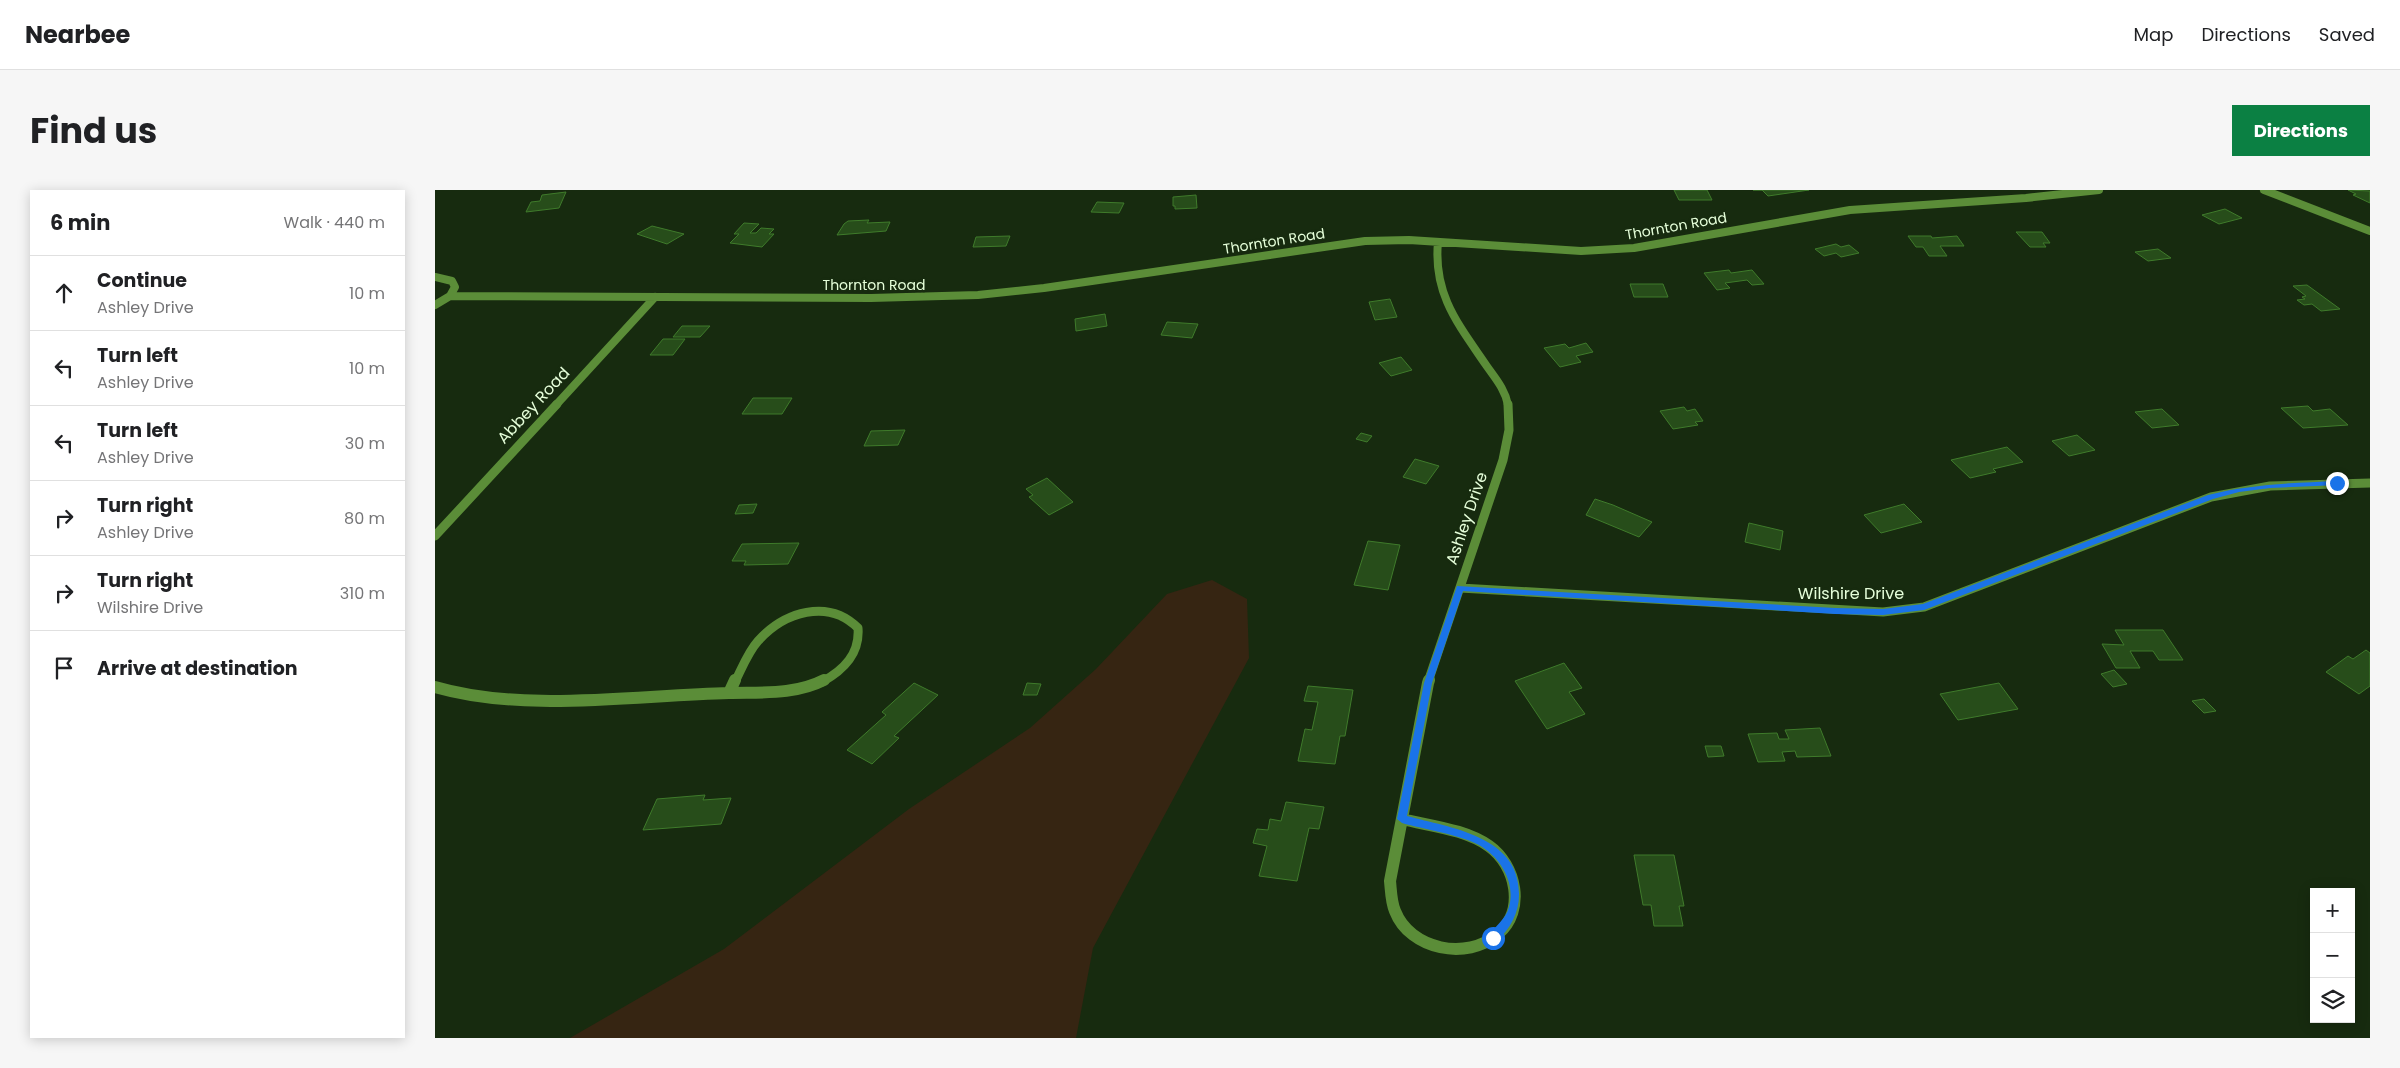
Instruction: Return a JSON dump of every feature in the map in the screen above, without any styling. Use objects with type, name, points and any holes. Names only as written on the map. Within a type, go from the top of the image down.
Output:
[{"type":"street","name":"Thornton Road","points":[[450,296],[893,298],[978,296],[1037,289],[1335,244],[1381,240],[1581,251],[1634,248],[1850,210],[2026,198],[2099,190]]},
{"type":"street","points":[[2264,190],[2370,231]]},
{"type":"street","name":"Ashley Drive","points":[[1402,819],[1471,838],[1483,843],[1504,860],[1515,882],[1514,907],[1507,924],[1493,938],[1468,949],[1455,950],[1427,944],[1405,929],[1392,906],[1390,893],[1402,819],[1428,683],[1503,460],[1509,435],[1509,411],[1503,389],[1451,312],[1440,292],[1435,264],[1438,242]]},
{"type":"street","points":[[435,277],[448,279],[455,284],[450,296],[435,305]]},
{"type":"street","name":"Abbey Road","points":[[435,536],[655,297]]},
{"type":"street","name":"Wilshire Drive","points":[[1460,588],[1835,611],[1883,612],[1916,608],[1962,594],[1994,579],[2211,497],[2239,490],[2270,486],[2370,483]]},
{"type":"street","points":[[435,687],[455,694],[507,700],[729,693],[796,690],[820,682],[841,669],[855,652],[858,644],[858,628],[847,617],[829,612],[807,613],[784,621],[768,631],[756,643],[729,693]]},
{"type":"shaded area","points":[[1212,580],[1247,599],[1249,658],[1093,948],[1076,1038],[570,1038],[724,949],[909,809],[1030,728],[1096,669],[1167,594]]},
{"type":"building","points":[[1674,190],[1707,190],[1712,200],[1679,200]]},
{"type":"building","points":[[1762,190],[1809,190],[1768,196]]},
{"type":"building","points":[[2348,190],[2370,191],[2370,203],[2353,195],[2356,194]]},
{"type":"building","points":[[566,192],[559,208],[526,212],[531,202],[540,201],[542,195]]},
{"type":"building","points":[[1196,195],[1197,208],[1175,209],[1175,206],[1173,206],[1173,197]]},
{"type":"building","points":[[1097,202],[1124,203],[1119,213],[1091,212]]},
{"type":"building","points":[[2225,209],[2242,218],[2219,224],[2202,215]]},
{"type":"building","points":[[869,220],[867,223],[890,222],[886,231],[837,235],[848,221]]},
{"type":"building","points":[[744,223],[759,224],[750,233],[756,233],[761,228],[774,229],[769,234],[774,234],[762,247],[730,243],[739,234],[734,234]]},
{"type":"building","points":[[652,226],[684,234],[667,244],[637,234]]},
{"type":"building","points":[[2016,232],[2042,232],[2050,243],[2043,243],[2046,247],[2030,247]]},
{"type":"building","points":[[1010,236],[1006,246],[973,247],[976,237]]},
{"type":"building","points":[[1908,236],[1931,236],[1932,238],[1957,236],[1964,246],[1940,246],[1947,256],[1929,256],[1923,247],[1916,247]]},
{"type":"building","points":[[1836,244],[1841,247],[1849,245],[1859,253],[1841,257],[1836,253],[1824,256],[1815,249]]},
{"type":"building","points":[[2158,249],[2171,258],[2148,261],[2135,252]]},
{"type":"building","points":[[1729,270],[1731,273],[1752,270],[1764,284],[1752,285],[1747,280],[1725,283],[1730,288],[1717,290],[1704,273]]},
{"type":"building","points":[[1630,284],[1663,284],[1668,297],[1634,297]]},
{"type":"building","points":[[2307,285],[2340,309],[2321,311],[2312,304],[2304,305],[2297,300],[2305,299],[2302,297],[2306,296],[2293,286]]},
{"type":"building","points":[[1390,299],[1397,317],[1375,320],[1369,302]]},
{"type":"building","points":[[1105,314],[1107,326],[1076,331],[1075,319]]},
{"type":"building","points":[[1167,322],[1198,324],[1192,338],[1161,335]]},
{"type":"building","points":[[682,326],[710,326],[700,337],[673,337]]},
{"type":"building","points":[[663,339],[685,339],[673,355],[650,355]]},
{"type":"building","points":[[1586,343],[1593,352],[1576,356],[1581,362],[1560,367],[1544,348],[1565,344],[1569,348]]},
{"type":"building","points":[[1401,357],[1412,370],[1391,376],[1379,363]]},
{"type":"building","points":[[753,398],[792,398],[782,414],[742,414]]},
{"type":"building","points":[[2308,406],[2313,411],[2330,409],[2348,425],[2303,428],[2281,408]]},
{"type":"building","points":[[1684,407],[1687,411],[1695,409],[1703,421],[1695,422],[1698,425],[1673,429],[1660,411]]},
{"type":"building","points":[[2162,409],[2179,425],[2152,428],[2135,412]]},
{"type":"building","points":[[905,430],[898,445],[864,446],[871,431]]},
{"type":"building","points":[[1361,433],[1372,436],[1367,442],[1356,439]]},
{"type":"building","points":[[2077,435],[2095,450],[2069,456],[2052,441]]},
{"type":"building","points":[[2007,447],[2023,462],[1993,469],[1996,472],[1970,478],[1951,460]]},
{"type":"building","points":[[1415,459],[1439,466],[1426,484],[1403,477]]},
{"type":"building","points":[[1047,478],[1073,502],[1049,515],[1029,497],[1033,495],[1026,489]]},
{"type":"building","points":[[1595,499],[1652,522],[1639,537],[1586,515]]},
{"type":"building","points":[[757,504],[753,513],[735,514],[739,505]]},
{"type":"building","points":[[1904,504],[1922,522],[1881,533],[1864,515]]},
{"type":"building","points":[[1749,523],[1783,531],[1780,550],[1745,542]]},
{"type":"building","points":[[1368,541],[1400,545],[1388,590],[1354,585]]},
{"type":"building","points":[[799,543],[788,564],[744,565],[746,561],[732,561],[742,544]]},
{"type":"building","points":[[2115,630],[2163,630],[2183,660],[2159,660],[2153,651],[2130,651],[2140,668],[2116,668],[2102,644],[2124,645]]},
{"type":"building","points":[[2366,650],[2370,653],[2370,686],[2359,694],[2326,672],[2348,656],[2353,659]]},
{"type":"building","points":[[1564,663],[1582,688],[1569,692],[1585,714],[1547,729],[1515,681]]},
{"type":"building","points":[[2114,670],[2127,684],[2113,687],[2101,674]]},
{"type":"building","points":[[914,683],[938,695],[894,736],[899,738],[872,764],[847,750],[886,715],[882,712]]},
{"type":"building","points":[[1027,683],[1041,684],[1037,695],[1023,695]]},
{"type":"building","points":[[1999,683],[2018,709],[1958,720],[1940,694]]},
{"type":"building","points":[[1308,686],[1353,690],[1345,736],[1340,736],[1335,764],[1298,761],[1305,729],[1312,730],[1318,702],[1304,701]]},
{"type":"building","points":[[2204,699],[2216,711],[2204,713],[2192,701]]},
{"type":"building","points":[[1820,728],[1831,756],[1797,757],[1795,751],[1782,752],[1785,761],[1758,762],[1748,734],[1777,733],[1779,739],[1789,739],[1785,730]]},
{"type":"building","points":[[1705,746],[1721,746],[1724,756],[1708,757]]},
{"type":"building","points":[[705,795],[703,800],[731,798],[721,824],[643,830],[657,799]]},
{"type":"building","points":[[1286,802],[1324,807],[1319,829],[1309,828],[1297,881],[1259,876],[1267,846],[1253,843],[1257,829],[1268,830],[1270,819],[1281,821]]},
{"type":"building","points":[[1634,855],[1674,855],[1684,906],[1679,906],[1683,926],[1654,926],[1651,905],[1643,905]]},
{"type":"route","points":[[1493,938],[1503,929],[1510,918],[1516,894],[1515,882],[1504,860],[1495,850],[1471,838],[1402,819],[1428,683],[1436,654],[1460,588],[1835,611],[1883,612],[1924,607],[1962,594],[1994,579],[2211,497],[2239,490],[2270,486],[2337,483]]}]
